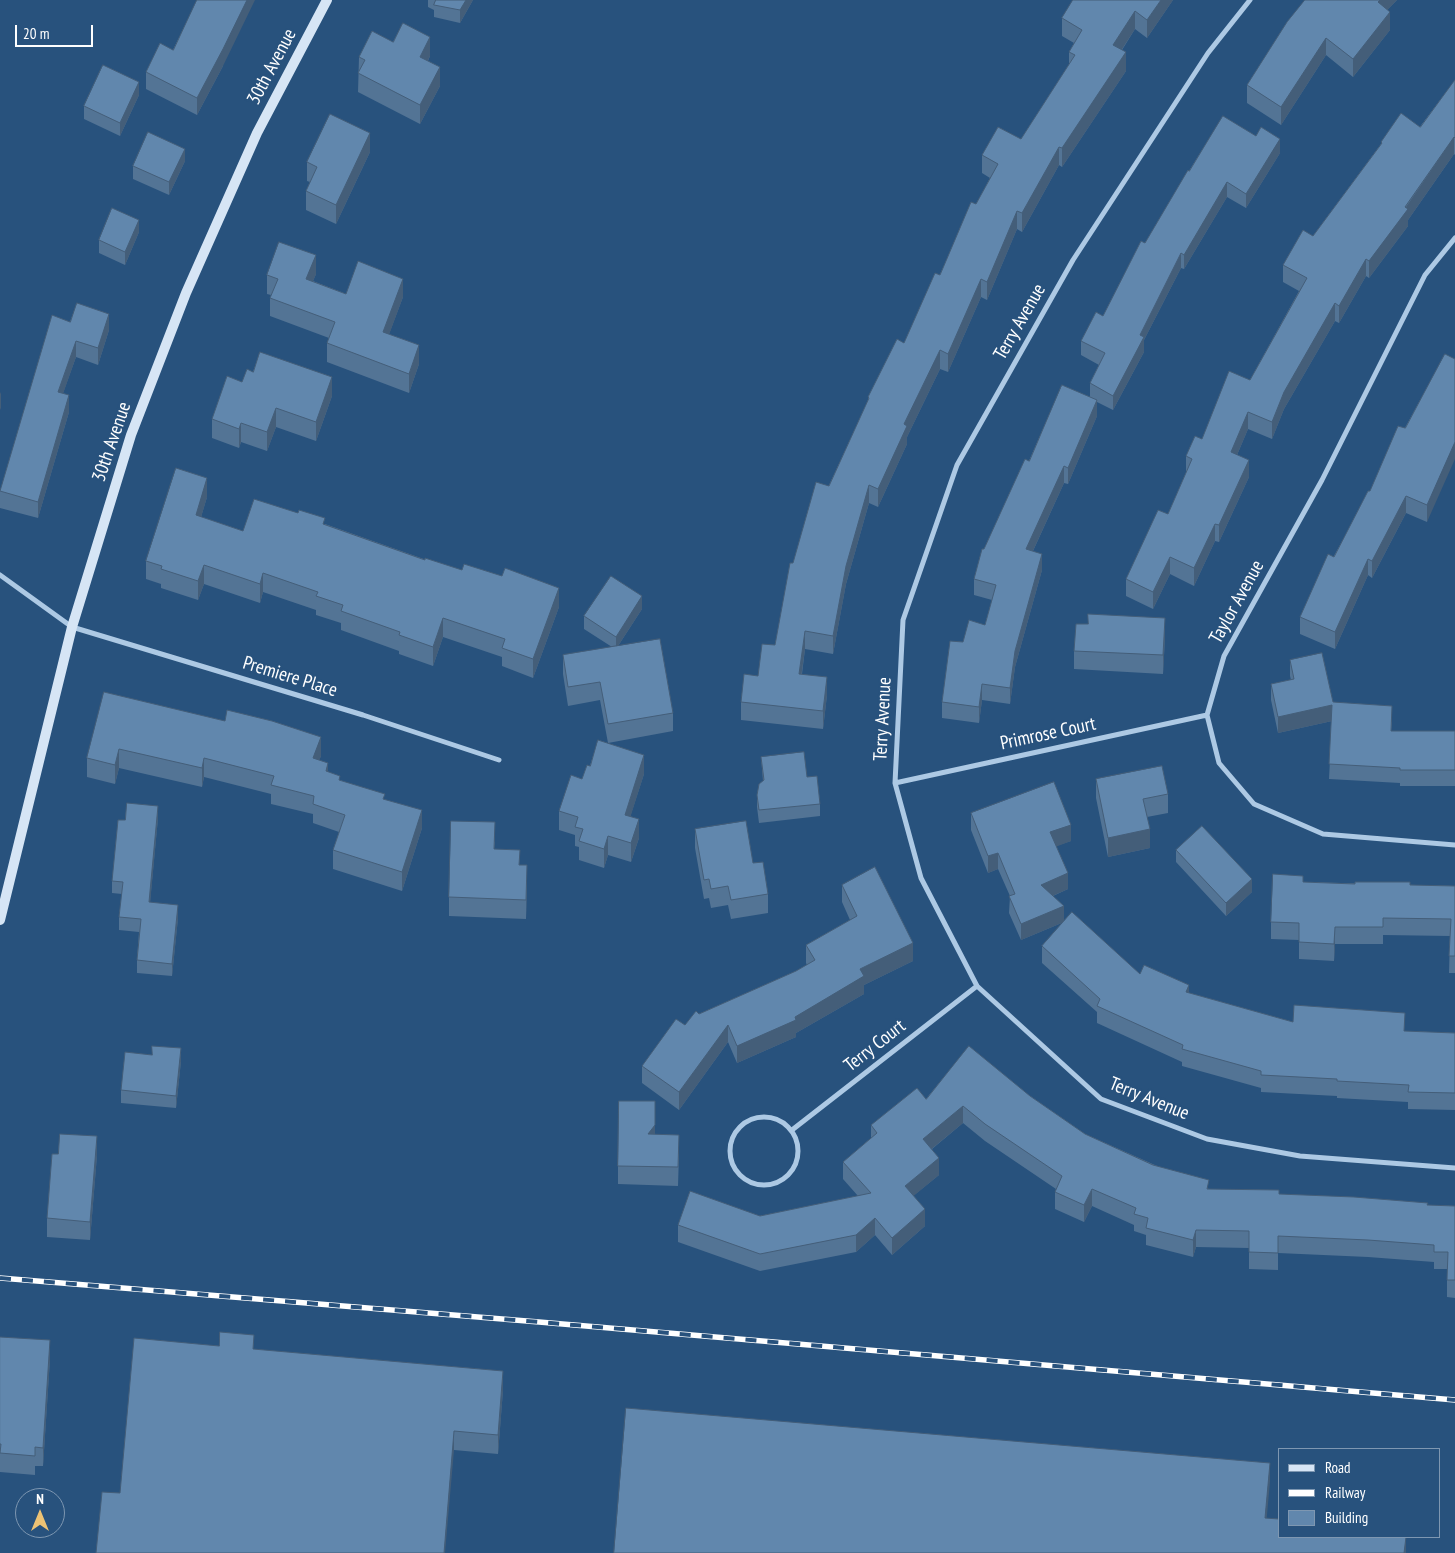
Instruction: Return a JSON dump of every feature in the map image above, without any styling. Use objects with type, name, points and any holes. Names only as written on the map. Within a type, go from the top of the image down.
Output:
[{"type":"street","name":"30th Avenue","points":[[0,920],[72,627],[132,435],[186,293],[257,132],[328,0]]},
{"type":"street","name":"Terry Avenue","points":[[1250,0],[1208,53],[1073,260],[956,465],[903,620],[895,783],[922,878],[977,986],[1101,1099],[1216,1141],[1300,1156],[1455,1168]]},
{"type":"street","name":"Taylor Avenue","points":[[1207,715],[1224,656],[1322,480],[1425,275],[1455,238]]},
{"type":"street","name":"Premiere Place","points":[[0,575],[72,627],[363,715],[499,760]]},
{"type":"street","name":"Primrose Court","points":[[895,783],[1207,715]]},
{"type":"street","points":[[1207,715],[1219,763],[1254,804],[1323,834],[1455,845]]},
{"type":"street","name":"Terry Court","points":[[792,1130],[977,986]]},
{"type":"street","points":[[769,1116],[782,1121],[792,1130],[798,1143],[798,1156],[793,1169],[784,1179],[772,1184],[758,1185],[746,1180],[735,1171],[730,1159],[729,1145],[734,1132],[743,1122],[756,1117],[769,1116]]},
{"type":"building","points":[[197,0],[247,0],[197,98],[146,72],[160,43],[173,50]]},
{"type":"building","points":[[436,0],[466,0],[460,10],[434,5]]},
{"type":"building","points":[[1073,0],[1161,0],[1147,20],[1135,11],[1113,45],[1126,52],[1062,148],[1059,147],[1022,213],[1017,211],[987,282],[981,279],[948,354],[940,350],[904,424],[907,426],[878,489],[869,485],[846,566],[833,636],[805,631],[799,674],[827,677],[823,711],[741,702],[744,674],[758,676],[762,644],[775,645],[790,563],[793,563],[816,482],[829,486],[868,397],[897,339],[904,343],[935,273],[940,275],[971,202],[976,204],[998,164],[982,155],[998,127],[1021,139],[1075,55],[1069,52],[1082,30],[1062,18]]},
{"type":"building","points":[[1305,0],[1380,0],[1378,2],[1390,12],[1353,59],[1326,38],[1281,107],[1247,85],[1287,22]]},
{"type":"building","points":[[403,23],[430,37],[420,57],[440,67],[420,105],[358,73],[365,60],[359,57],[372,31],[393,42]]},
{"type":"building","points":[[103,65],[139,82],[120,123],[84,106]]},
{"type":"building","points":[[1455,80],[1455,138],[1405,207],[1408,209],[1369,261],[1366,259],[1339,306],[1335,303],[1284,392],[1272,422],[1248,412],[1231,452],[1249,460],[1219,525],[1215,524],[1194,568],[1170,557],[1153,592],[1126,579],[1158,510],[1168,514],[1192,459],[1186,456],[1195,436],[1202,439],[1229,371],[1250,380],[1307,278],[1283,265],[1303,230],[1313,236],[1382,143],[1401,113],[1420,127]]},
{"type":"building","points":[[330,114],[370,133],[336,205],[306,191],[317,167],[307,162]]},
{"type":"building","points":[[1223,116],[1256,136],[1261,127],[1280,139],[1246,194],[1227,182],[1184,255],[1181,253],[1140,335],[1144,337],[1113,396],[1090,383],[1105,353],[1081,341],[1096,312],[1103,316],[1141,241],[1145,243],[1188,170]]},
{"type":"building","points":[[148,132],[185,149],[169,182],[133,166]]},
{"type":"building","points":[[112,208],[139,220],[125,252],[99,240]]},
{"type":"building","points":[[279,242],[316,255],[306,279],[346,294],[358,261],[403,279],[383,332],[419,345],[409,374],[327,343],[335,322],[270,298],[278,279],[267,275]]},
{"type":"building","points":[[77,303],[109,314],[98,348],[76,341],[58,392],[69,395],[38,502],[0,491],[52,315],[70,322]]},
{"type":"building","points":[[260,352],[332,377],[316,422],[276,408],[267,432],[241,423],[239,429],[212,419],[227,376],[242,382],[247,369],[253,372]]},
{"type":"building","points":[[1445,354],[1455,359],[1455,442],[1427,505],[1406,496],[1372,561],[1368,559],[1335,632],[1300,617],[1328,554],[1334,557],[1368,491],[1370,491],[1398,426],[1405,428]]},
{"type":"building","points":[[1062,385],[1097,400],[1068,468],[1064,466],[1026,549],[1042,554],[1015,651],[1010,688],[982,684],[979,707],[942,702],[950,641],[963,642],[969,620],[985,625],[996,585],[974,579],[982,549],[984,549],[1025,459],[1029,461]]},
{"type":"building","points":[[176,468],[207,478],[196,515],[243,531],[254,499],[298,513],[299,510],[325,518],[323,524],[425,560],[425,558],[462,570],[464,564],[502,576],[505,568],[559,588],[533,659],[502,648],[505,639],[443,618],[433,647],[399,635],[400,632],[341,611],[343,605],[316,596],[318,592],[263,573],[260,584],[204,565],[198,581],[161,569],[162,566],[146,561]]},
{"type":"building","points":[[611,576],[642,596],[616,637],[584,616]]},
{"type":"building","points":[[1088,614],[1165,618],[1163,655],[1074,651],[1076,624],[1088,624]]},
{"type":"building","points":[[660,639],[673,713],[608,724],[600,682],[568,687],[563,655]]},
{"type":"building","points":[[1322,653],[1333,702],[1392,706],[1391,731],[1455,731],[1455,770],[1400,770],[1400,768],[1329,764],[1332,705],[1278,717],[1271,684],[1294,679],[1290,660]]},
{"type":"building","points":[[104,692],[225,721],[227,710],[272,721],[321,737],[313,758],[328,763],[326,771],[340,776],[339,780],[385,794],[383,799],[422,810],[402,872],[333,850],[345,815],[313,804],[314,796],[271,785],[274,776],[204,758],[202,768],[119,749],[115,765],[87,758]]},
{"type":"building","points":[[598,740],[644,755],[625,815],[639,819],[631,843],[608,836],[604,849],[579,841],[583,829],[575,827],[578,817],[559,811],[571,775],[582,779],[587,765],[590,766]]},
{"type":"building","points":[[804,752],[807,777],[817,776],[820,804],[759,810],[757,795],[759,784],[764,780],[761,757]]},
{"type":"building","points":[[1162,766],[1168,794],[1143,799],[1150,829],[1108,838],[1096,779]]},
{"type":"building","points":[[1054,782],[1071,825],[1050,832],[1068,873],[1041,885],[1064,906],[1021,924],[1009,896],[1015,894],[998,853],[988,856],[971,813]]},
{"type":"building","points":[[127,803],[158,806],[149,902],[178,905],[172,964],[137,960],[141,919],[119,917],[123,882],[112,881],[118,820],[125,820]]},
{"type":"building","points":[[451,821],[495,822],[494,849],[520,850],[519,865],[527,865],[526,900],[449,897]]},
{"type":"building","points":[[746,821],[753,863],[763,862],[768,894],[731,900],[728,886],[711,889],[709,879],[704,880],[695,829]]},
{"type":"building","points":[[1202,826],[1252,879],[1226,903],[1176,850]]},
{"type":"building","points":[[875,867],[913,943],[860,969],[864,976],[795,1017],[796,1020],[737,1046],[728,1025],[679,1092],[642,1066],[676,1019],[685,1025],[696,1011],[699,1014],[796,971],[815,960],[806,945],[857,916],[842,885]]},
{"type":"building","points":[[1273,874],[1303,876],[1303,882],[1355,884],[1355,882],[1410,882],[1410,885],[1455,886],[1455,956],[1449,956],[1451,919],[1383,918],[1383,927],[1335,927],[1334,944],[1299,942],[1299,923],[1271,922]]},
{"type":"building","points":[[1072,912],[1140,974],[1144,965],[1189,985],[1186,992],[1293,1022],[1294,1005],[1405,1013],[1404,1031],[1455,1033],[1455,1093],[1408,1092],[1409,1085],[1261,1075],[1261,1071],[1182,1049],[1183,1045],[1097,1006],[1100,999],[1042,946]]},
{"type":"building","points":[[152,1046],[181,1048],[176,1096],[121,1090],[125,1052],[152,1055]]},
{"type":"building","points":[[969,1046],[1030,1096],[1085,1134],[1153,1165],[1209,1180],[1207,1189],[1279,1190],[1279,1194],[1354,1197],[1455,1206],[1455,1280],[1447,1280],[1448,1252],[1434,1252],[1434,1245],[1278,1236],[1278,1253],[1249,1252],[1249,1231],[1196,1230],[1193,1240],[1146,1228],[1148,1218],[1134,1214],[1136,1208],[1092,1189],[1084,1205],[1055,1192],[1062,1176],[985,1124],[963,1106],[923,1139],[939,1158],[905,1186],[925,1209],[892,1238],[875,1218],[856,1235],[760,1254],[678,1225],[690,1191],[760,1216],[871,1193],[843,1162],[877,1133],[871,1125],[917,1088],[926,1099]]},
{"type":"building","points":[[619,1101],[655,1101],[655,1125],[648,1134],[679,1135],[678,1167],[618,1166]]},
{"type":"building","points":[[60,1134],[97,1136],[90,1222],[47,1218],[52,1154],[58,1154]]},
{"type":"building","points":[[220,1332],[254,1335],[253,1349],[503,1371],[498,1435],[454,1431],[444,1553],[96,1553],[102,1492],[120,1493],[134,1338],[219,1346]]},
{"type":"building","points":[[0,1337],[50,1340],[43,1448],[35,1447],[35,1456],[0,1453]]},
{"type":"building","points":[[626,1408],[1270,1463],[1265,1518],[1278,1519],[1278,1538],[1406,1538],[1404,1553],[614,1553]]},
{"type":"railway","points":[[0,1278],[1455,1400]]}]
